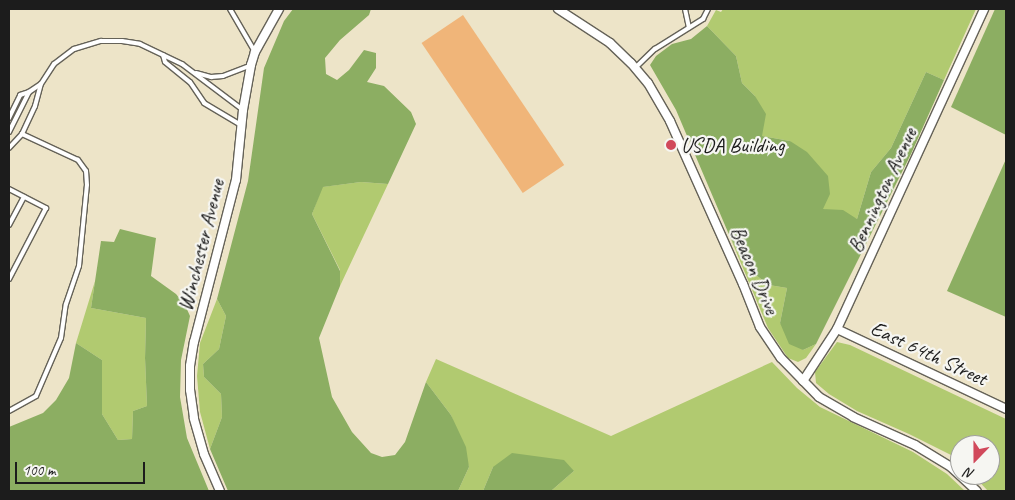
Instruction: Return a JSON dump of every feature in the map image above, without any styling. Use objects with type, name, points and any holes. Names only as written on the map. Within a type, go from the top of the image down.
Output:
[{"type":"street","name":"Winchester Avenue","points":[[220,491],[204,454],[194,418],[190,390],[190,366],[194,342],[236,180],[241,125],[251,65],[255,52],[278,9]]},
{"type":"street","name":"Beacon Drive","points":[[558,9],[610,43],[648,83],[670,121],[743,284],[760,328],[780,358],[819,397],[853,417],[915,445],[951,467],[976,491]]},
{"type":"street","name":"Bennington Avenue","points":[[803,381],[837,329],[984,9]]},
{"type":"street","name":"East 64th Street","points":[[837,329],[1006,409]]},
{"type":"lane","points":[[230,9],[255,52]]},
{"type":"lane","points":[[685,9],[689,28]]},
{"type":"lane","points":[[635,68],[655,49],[703,19],[708,9]]},
{"type":"lane","points":[[9,118],[20,95],[29,92],[41,84],[63,56],[74,49],[89,44],[122,41],[140,44],[189,69],[211,77],[223,76],[251,65]]},
{"type":"lane","points":[[163,55],[165,62],[190,82],[204,103],[241,125]]},
{"type":"lane","points":[[189,69],[243,110]]},
{"type":"lane","points":[[9,148],[22,134],[35,106],[41,84]]},
{"type":"lane","points":[[9,132],[29,92]]},
{"type":"lane","points":[[9,411],[36,396],[61,338],[68,298],[79,266],[87,185],[86,172],[78,160],[22,134]]},
{"type":"lane","points":[[9,189],[46,208],[9,279]]},
{"type":"lane","points":[[9,225],[24,197]]},
{"type":"green space","points":[[293,9],[371,9],[369,15],[340,40],[325,58],[326,74],[337,80],[349,70],[364,50],[376,53],[376,68],[367,82],[384,86],[411,112],[416,124],[388,184],[361,182],[323,187],[312,214],[340,271],[340,286],[319,338],[332,397],[352,432],[371,453],[382,457],[395,455],[405,442],[426,382],[451,415],[466,447],[469,467],[458,491],[228,491],[210,449],[222,417],[221,394],[204,377],[203,364],[219,349],[226,316],[217,299],[248,181],[264,68],[284,21]]},
{"type":"green space","points":[[723,9],[976,9],[944,80],[926,72],[891,148],[871,172],[857,219],[823,209],[790,141],[762,136],[755,96],[742,83],[736,56],[707,26],[716,10],[721,12]]},
{"type":"green space","points":[[995,9],[1006,9],[1006,135],[951,107]]},
{"type":"green space","points":[[707,26],[736,56],[742,83],[755,96],[766,114],[762,136],[790,141],[807,152],[828,176],[830,194],[823,209],[843,210],[857,219],[871,172],[891,148],[926,72],[944,80],[911,154],[816,344],[803,350],[789,344],[780,323],[787,288],[769,285],[748,269],[730,237],[676,110],[650,65],[656,56],[672,44],[691,39]]},
{"type":"green space","points":[[1006,159],[1006,317],[947,291]]},
{"type":"green space","points":[[361,182],[388,184],[340,286],[340,270],[312,214],[322,187]]},
{"type":"green space","points":[[120,229],[156,238],[151,276],[176,294],[185,305],[190,316],[181,360],[180,397],[187,438],[209,491],[9,491],[9,427],[43,413],[56,400],[69,378],[76,343],[102,360],[102,414],[118,440],[132,439],[133,411],[147,406],[146,318],[91,308],[101,241],[114,242]]},
{"type":"green space","points":[[730,237],[748,269],[769,285],[787,288],[780,323],[803,350],[816,344],[806,358],[798,362],[788,358],[768,328]]},
{"type":"green space","points":[[95,281],[91,308],[146,318],[147,406],[133,411],[132,439],[118,440],[102,414],[102,360],[76,343]]},
{"type":"green space","points":[[217,299],[226,316],[219,349],[203,364],[204,377],[221,394],[222,417],[210,449],[200,412],[197,376],[200,343]]},
{"type":"green space","points":[[837,342],[850,345],[1006,419],[1006,491],[988,491],[982,485],[1000,485],[1000,435],[950,435],[950,454],[857,411],[829,394],[816,383],[815,372]]},
{"type":"green space","points":[[436,359],[611,436],[772,362],[797,388],[820,407],[913,452],[947,474],[950,477],[950,485],[959,485],[965,491],[551,491],[574,471],[493,467],[483,491],[458,491],[469,467],[451,415],[426,382]]},
{"type":"green space","points":[[512,453],[564,460],[574,471],[551,491],[483,491],[493,467]]},
{"type":"building","points":[[463,15],[564,165],[523,193],[422,43]]},
{"type":"place","name":"USDA Building","points":[[671,145]]}]
